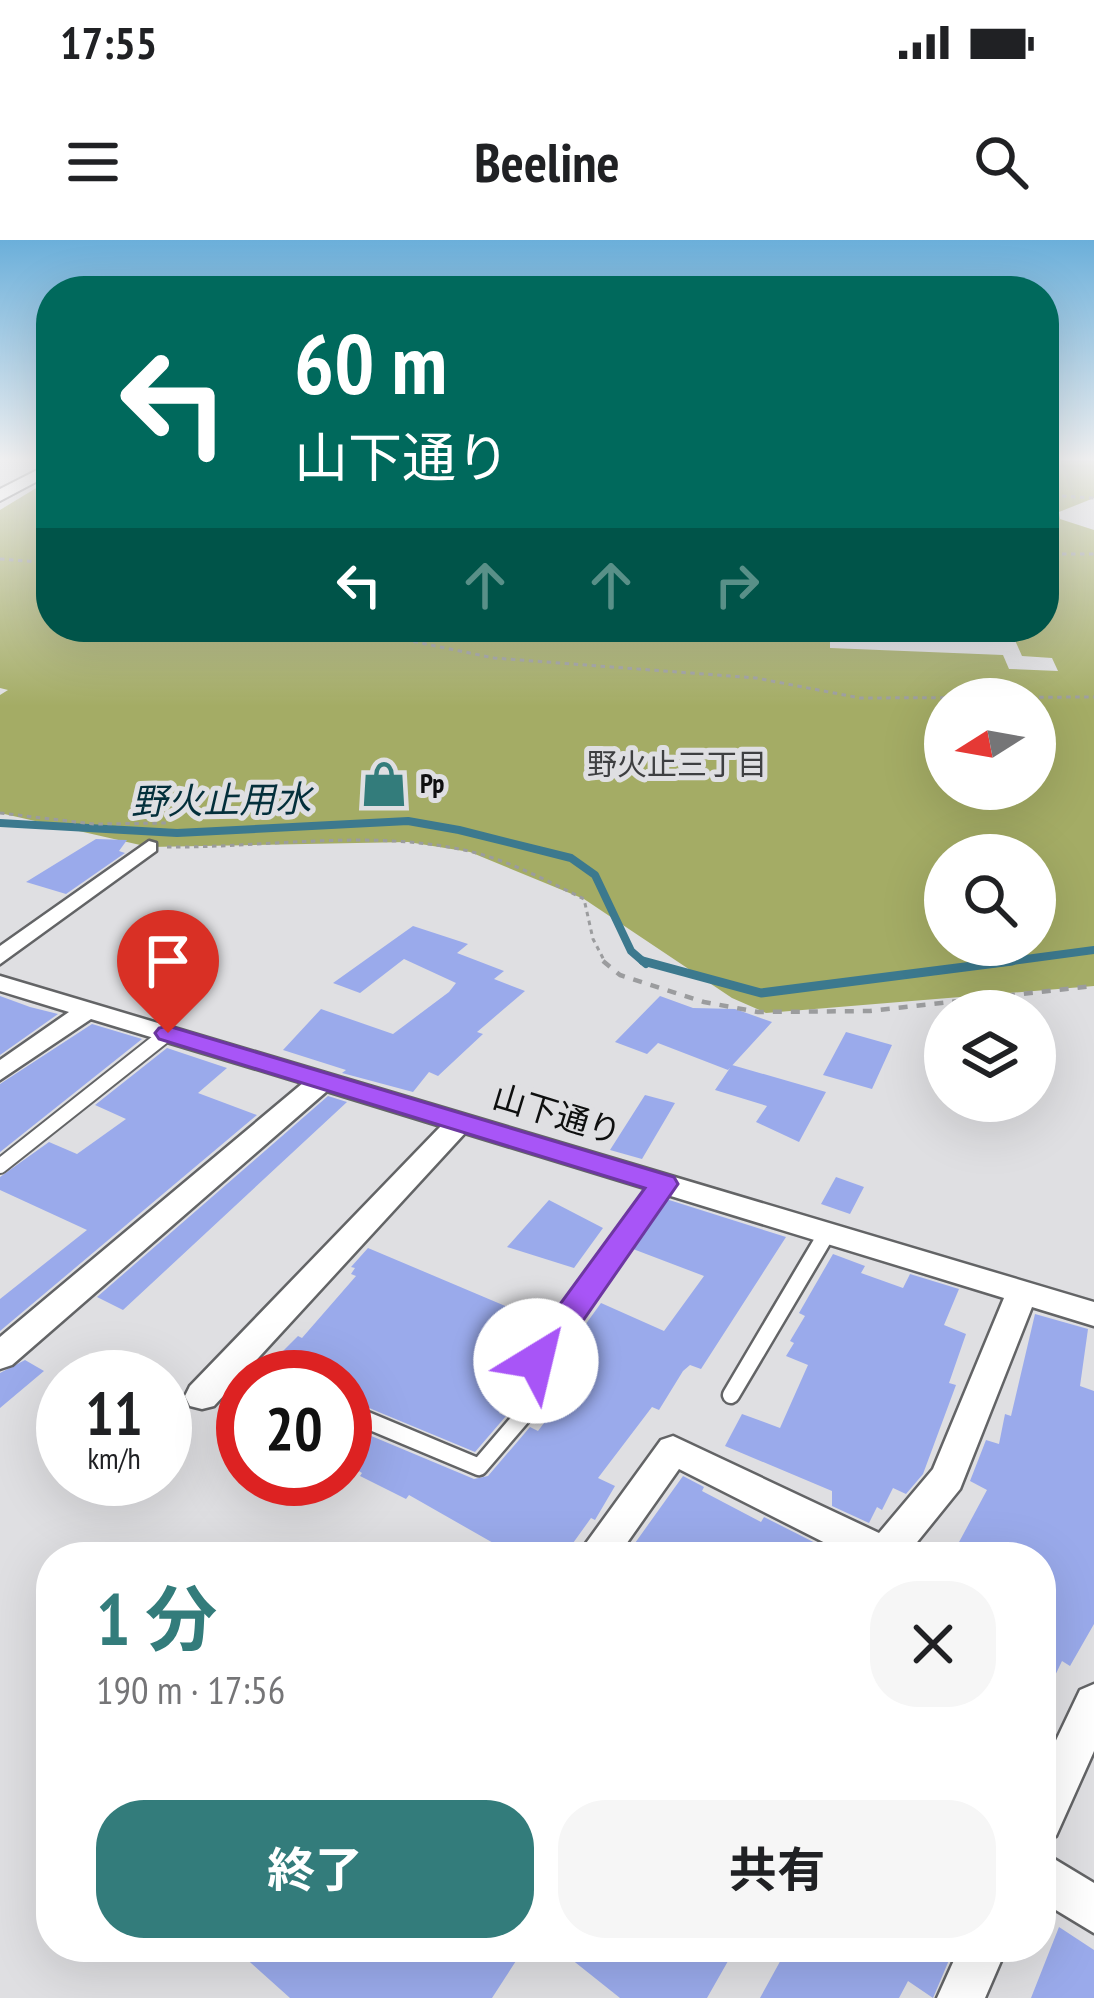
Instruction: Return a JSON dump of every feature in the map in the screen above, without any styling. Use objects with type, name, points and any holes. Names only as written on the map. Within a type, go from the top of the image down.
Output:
[{"type":"street","points":[[0,957],[149,847]]},
{"type":"street","name":"山下通り","points":[[0,983],[1094,1314]]},
{"type":"street","points":[[0,1072],[88,1010]]},
{"type":"street","points":[[0,1355],[323,1080]]},
{"type":"street","points":[[246,1350],[460,1122]]},
{"type":"street","points":[[894,1542],[947,1478],[1022,1292]]},
{"type":"street","points":[[202,1396],[216,1382]]},
{"type":"street","points":[[606,1542],[674,1450],[857,1542]]},
{"type":"street","points":[[1056,1789],[1094,1704]]},
{"type":"street","points":[[1056,1884],[1094,1910]]},
{"type":"street","points":[[961,1998],[977,1962]]},
{"type":"lane","points":[[0,1166],[168,1033]]},
{"type":"lane","points":[[372,1422],[479,1467],[558,1375],[536,1361],[664,1184]]},
{"type":"lane","points":[[731,1395],[827,1233]]},
{"type":"path","points":[[1059,554],[1094,554]]},
{"type":"path","points":[[0,559],[36,562]]},
{"type":"path","points":[[416,642],[494,658],[756,678],[860,698],[1094,698]]},
{"type":"path","points":[[0,813],[94,824],[169,823]]},
{"type":"path","points":[[149,847],[408,842],[470,851],[538,875],[584,899],[594,944],[616,973],[737,1009],[796,1013],[914,1008],[1094,986]]},
{"type":"green space","points":[[0,542],[36,542],[36,642],[830,642],[830,648],[1003,655],[1009,669],[1058,671],[1052,658],[1022,656],[1016,642],[1059,642],[1059,542],[1094,542],[1094,986],[924,990],[924,1000],[766,1013],[732,998],[584,899],[470,852],[408,842],[149,847],[0,813],[0,695],[8,690],[0,688]]},
{"type":"building","points":[[96,839],[127,840],[119,851],[125,853],[66,894],[26,882]]},
{"type":"building","points":[[413,926],[468,944],[457,953],[504,971],[494,979],[525,991],[477,1032],[483,1034],[438,1076],[429,1072],[413,1092],[342,1073],[346,1070],[283,1050],[321,1009],[393,1034],[449,992],[456,983],[404,959],[360,993],[333,983]]},
{"type":"building","points":[[0,996],[30,1007],[58,1014],[0,1055]]},
{"type":"building","points":[[660,996],[693,1008],[735,1009],[772,1022],[728,1070],[658,1043],[647,1054],[615,1042]]},
{"type":"building","points":[[92,1024],[142,1039],[0,1152],[0,1084]]},
{"type":"building","points":[[846,1032],[892,1045],[872,1089],[823,1075]]},
{"type":"building","points":[[167,1048],[227,1068],[198,1093],[257,1115],[0,1331],[0,1299],[87,1230],[0,1190],[0,1177],[49,1142],[77,1154],[126,1119],[95,1105]]},
{"type":"building","points":[[732,1065],[826,1092],[799,1142],[756,1122],[767,1106],[715,1090]]},
{"type":"building","points":[[645,1095],[675,1103],[642,1159],[610,1150]]},
{"type":"building","points":[[328,1096],[347,1102],[123,1310],[97,1297]]},
{"type":"building","points":[[836,1177],[864,1187],[850,1214],[821,1204]]},
{"type":"building","points":[[666,1199],[786,1237],[701,1369],[690,1365],[683,1371],[659,1410],[652,1407],[598,1478],[615,1486],[595,1520],[591,1518],[574,1542],[491,1542],[409,1495],[406,1499],[372,1482],[372,1436],[474,1479],[488,1476],[530,1427],[538,1431],[582,1372],[569,1365],[577,1354],[567,1350],[601,1303],[664,1331],[704,1276],[633,1249]]},
{"type":"building","points":[[549,1200],[603,1228],[574,1268],[507,1247]]},
{"type":"building","points":[[368,1248],[534,1318],[496,1366],[523,1377],[499,1413],[506,1416],[475,1452],[372,1409],[372,1350],[284,1350],[298,1336],[302,1338],[356,1276],[351,1267]]},
{"type":"building","points":[[833,1254],[865,1266],[861,1273],[903,1288],[910,1274],[959,1289],[944,1325],[966,1334],[949,1383],[956,1385],[923,1474],[906,1494],[893,1488],[869,1523],[832,1506],[832,1491],[725,1446],[742,1414],[780,1428],[808,1365],[786,1356],[794,1343],[790,1341],[805,1316],[799,1313]]},
{"type":"building","points":[[1035,1314],[1088,1329],[1080,1386],[1094,1391],[1094,1624],[1070,1666],[1062,1661],[1056,1674],[1056,1542],[959,1542],[987,1490],[970,1481],[986,1440],[999,1444],[1005,1414],[1011,1416]]},
{"type":"building","points":[[25,1360],[36,1366],[36,1378],[0,1408],[0,1373]]},
{"type":"building","points":[[683,1476],[761,1522],[764,1517],[813,1542],[636,1542]]},
{"type":"building","points":[[1059,1927],[1094,1950],[1094,1998],[1031,1998],[1045,1962],[1056,1962]]},
{"type":"building","points":[[250,1962],[515,1962],[492,1998],[290,1998]]},
{"type":"building","points":[[575,1962],[727,1962],[707,1998],[620,1998]]},
{"type":"building","points":[[780,1962],[948,1962],[933,1998],[908,1981],[899,1998],[760,1998]]},
{"type":"waterway","name":"野火止用水","points":[[0,823],[177,833],[408,821],[459,830],[571,858],[595,875],[631,951],[646,964]]},
{"type":"waterway","name":"野火止用水","points":[[1056,955],[1094,950]]},
{"type":"waterway","name":"野火止用水","points":[[643,961],[761,993],[973,966]]},
{"type":"place","name":"Pp","points":[[384,784]]},
{"type":"district","name":"野火止三丁目","points":[[677,765]]},
{"type":"route","points":[[168,1033],[664,1184],[536,1361]]}]
